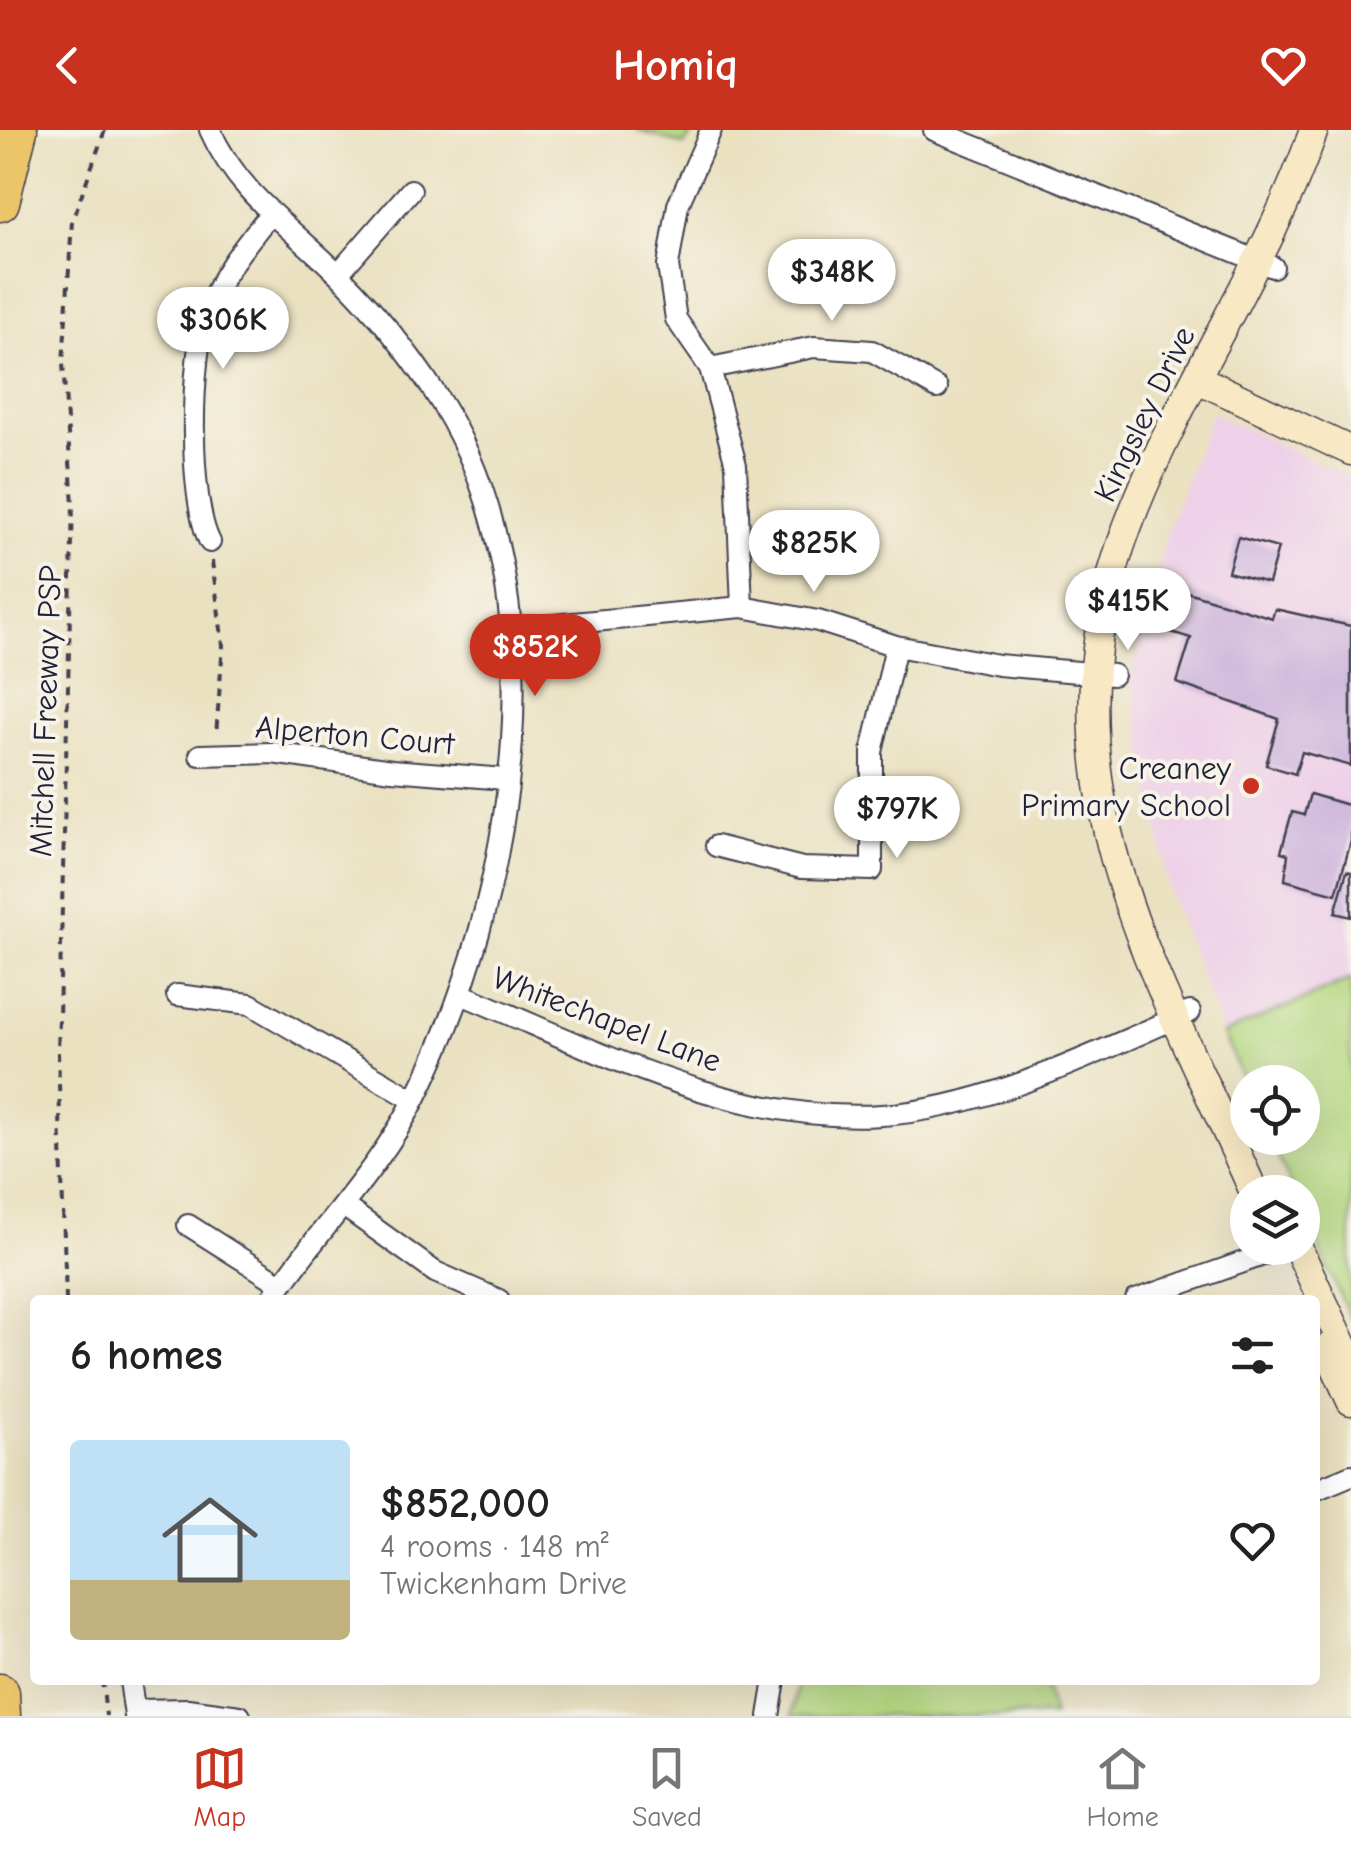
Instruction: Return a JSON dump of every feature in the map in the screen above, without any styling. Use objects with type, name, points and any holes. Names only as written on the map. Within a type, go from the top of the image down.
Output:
[{"type":"highway","points":[[0,202],[18,130]]},
{"type":"highway","points":[[0,1693],[1,1716]]},
{"type":"main road","name":"Kingsley Drive","points":[[1265,263],[1314,130]]},
{"type":"main road","name":"Kingsley Drive","points":[[1247,1175],[1182,1016],[1124,845],[1112,769],[1105,674],[1130,572],[1150,514],[1210,375],[1332,130]]},
{"type":"main road","points":[[1210,375],[1351,432]]},
{"type":"main road","points":[[1210,375],[1351,451]]},
{"type":"main road","name":"Kingsley Drive","points":[[1182,1016],[1230,1101]]},
{"type":"main road","points":[[1289,1265],[1303,1295]]},
{"type":"main road","points":[[1306,1265],[1320,1295]]},
{"type":"main road","points":[[1320,1295],[1351,1362]]},
{"type":"main road","points":[[1320,1332],[1351,1401]]},
{"type":"street","points":[[188,1225],[276,1292],[345,1207],[414,1100],[462,994],[490,902],[510,741],[510,629],[496,532],[453,423],[403,346],[338,274],[270,214],[230,167],[210,130]]},
{"type":"street","points":[[711,130],[678,205],[668,266],[676,319],[710,368],[736,465],[742,607]]},
{"type":"street","points":[[934,130],[1265,263]]},
{"type":"street","points":[[338,274],[411,190]]},
{"type":"street","points":[[210,542],[202,526],[195,486],[203,328],[225,272],[270,214]]},
{"type":"street","points":[[710,368],[814,348],[872,352],[938,388]]},
{"type":"street","points":[[510,629],[742,607],[818,622],[896,646],[998,664],[1105,674]]},
{"type":"street","points":[[716,846],[802,868],[872,870],[872,752],[896,646]]},
{"type":"street","name":"Alperton Court","points":[[207,755],[272,753],[392,770],[506,779]]},
{"type":"street","name":"Whitechapel Lane","points":[[462,994],[690,1088],[774,1108],[882,1115],[985,1094],[1182,1016]]},
{"type":"street","points":[[177,996],[250,1004],[414,1100]]},
{"type":"street","points":[[345,1207],[435,1272],[488,1295]]},
{"type":"street","points":[[1150,1295],[1234,1265]]},
{"type":"street","points":[[1320,1488],[1351,1474]]},
{"type":"street","points":[[131,1685],[135,1713],[198,1710],[240,1716]]},
{"type":"street","points":[[769,1716],[774,1685]]},
{"type":"path","name":"Mitchell Freeway PSP","points":[[66,1295],[58,1053],[74,504],[63,364],[72,221],[106,130]]},
{"type":"path","points":[[207,755],[223,646],[210,542]]},
{"type":"path","points":[[103,1685],[106,1716]]},
{"type":"shaded area","name":"Creaney Primary School","points":[[1212,413],[1351,478],[1351,979],[1223,1034],[1170,895],[1131,678],[1168,528]]},
{"type":"green space","points":[[637,130],[695,130],[684,145]]},
{"type":"green space","points":[[1351,979],[1351,1320],[1320,1250],[1320,1175],[1286,1175],[1277,1155],[1320,1155],[1320,1065],[1237,1065],[1223,1034]]},
{"type":"green space","points":[[797,1685],[1045,1685],[1054,1716],[792,1716]]},
{"type":"building","points":[[1238,537],[1278,548],[1268,583],[1228,572]]},
{"type":"building","points":[[1174,588],[1272,618],[1275,609],[1351,626],[1351,766],[1302,752],[1295,774],[1266,765],[1279,719],[1177,683],[1191,638],[1161,629]]},
{"type":"building","points":[[1310,794],[1351,806],[1351,841],[1336,894],[1285,880],[1288,854],[1281,852],[1292,812],[1304,815]]},
{"type":"building","points":[[1347,871],[1351,872],[1351,917],[1335,913]]},
{"type":"place","name":"Creaney Primary School","points":[[1251,786]]}]
